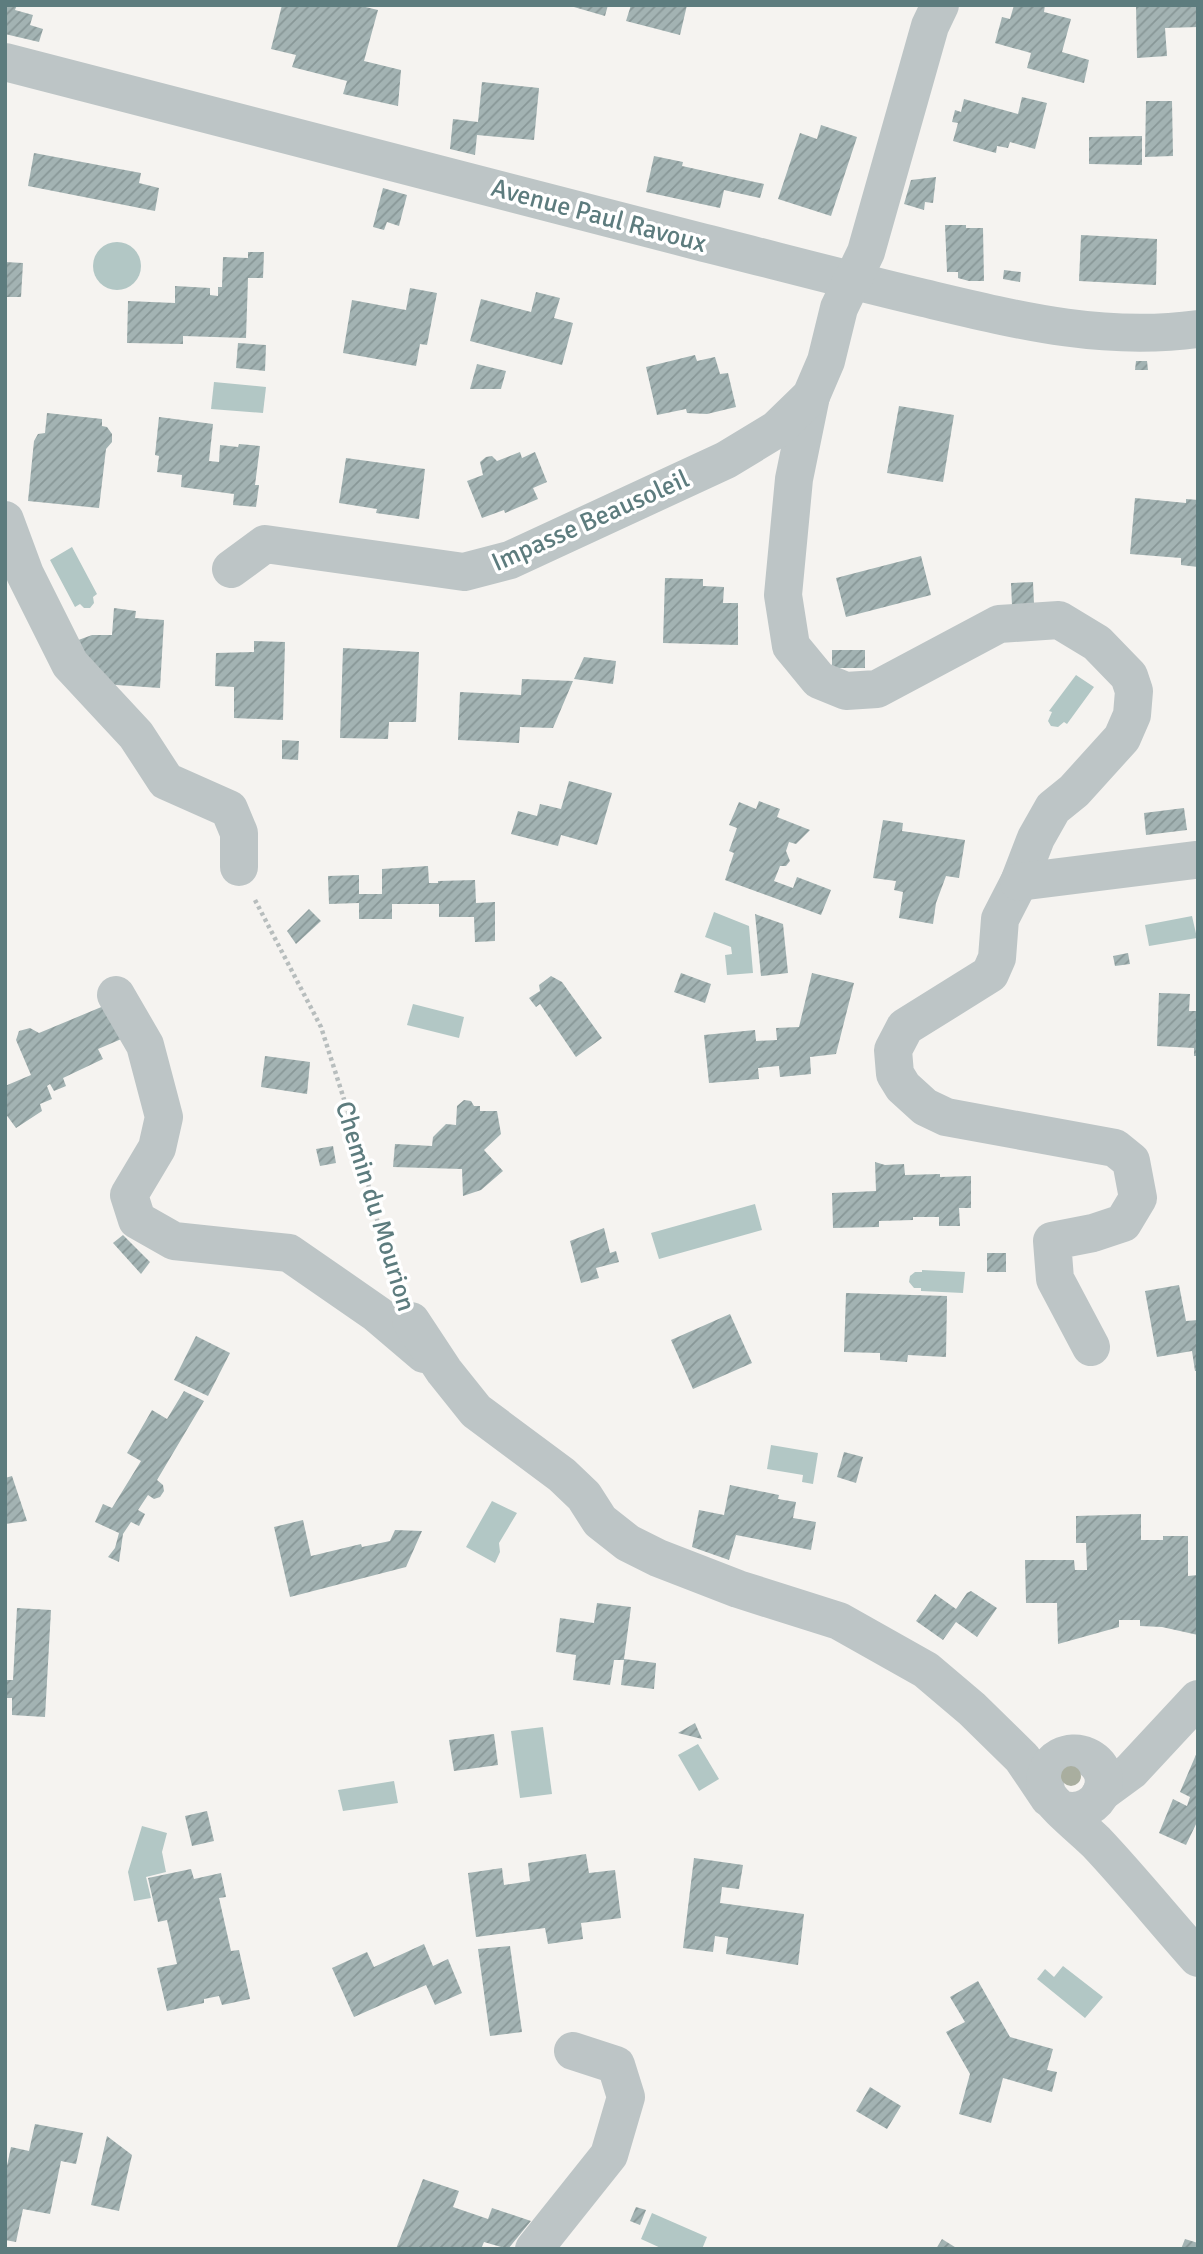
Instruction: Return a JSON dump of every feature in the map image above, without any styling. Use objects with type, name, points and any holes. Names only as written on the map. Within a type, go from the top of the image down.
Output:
[{"type":"street","name":"Impasse Beausoleil","points":[[231,569],[265,544],[464,572],[510,559],[726,460],[778,429],[811,396],[826,361],[839,308],[866,252],[930,26],[940,5]]},
{"type":"street","name":"Avenue Paul Ravoux","points":[[5,62],[852,280],[1061,328],[1143,334],[1198,329]]},
{"type":"street","points":[[811,396],[794,478],[783,594],[791,646],[819,680],[846,691],[877,690],[999,624],[1059,620],[1097,643],[1129,676],[1134,691],[1132,715],[1122,738],[1074,790],[1053,808],[1035,838],[1019,882],[1000,919],[997,958],[990,974],[905,1027],[893,1050],[894,1074],[903,1087],[925,1107],[946,1117],[1115,1148],[1131,1161],[1138,1198],[1123,1223],[1093,1233],[1052,1241],[1055,1279],[1091,1347]]},
{"type":"street","points":[[5,520],[25,574],[70,664],[136,735],[166,781],[229,809],[239,833],[239,867]]},
{"type":"street","points":[[1019,882],[1195,860]]},
{"type":"street","points":[[116,995],[145,1045],[164,1117],[157,1148],[129,1195],[137,1220],[174,1241],[289,1253],[377,1314],[444,1371]]},
{"type":"street","name":"Chemin du Mourion","points":[[411,1321],[444,1371],[476,1411],[562,1475],[584,1496],[600,1521],[628,1542],[658,1558],[738,1589],[839,1621],[926,1670],[972,1709],[1076,1783],[1097,1844],[1198,1958]]},
{"type":"street","points":[[1076,1783],[1131,1771],[1198,1699]]},
{"type":"street","points":[[534,2249],[609,2155],[625,2097],[616,2065],[573,2051]]},
{"type":"path","name":"Chemin du Mourion","points":[[239,867],[321,1027],[356,1137],[383,1243],[411,1321]]},
{"type":"shaded area","points":[[117,242],[134,249],[141,266],[134,283],[117,290],[100,283],[93,266],[100,249]]},
{"type":"shaded area","points":[[214,382],[266,387],[263,413],[211,409]]},
{"type":"shaded area","points":[[72,547],[97,594],[93,597],[94,603],[90,608],[84,608],[80,604],[75,607],[50,560]]},
{"type":"shaded area","points":[[1076,675],[1094,687],[1067,724],[1064,722],[1058,727],[1051,726],[1048,721],[1052,712],[1049,711]]},
{"type":"shaded area","points":[[714,912],[749,926],[753,973],[727,975],[725,955],[732,954],[731,947],[705,937]]},
{"type":"shaded area","points":[[1192,916],[1197,938],[1149,946],[1145,925]]},
{"type":"shaded area","points":[[413,1004],[464,1017],[459,1038],[407,1025]]},
{"type":"shaded area","points":[[755,1204],[762,1230],[659,1259],[651,1233]]},
{"type":"shaded area","points":[[922,1270],[965,1272],[963,1293],[921,1291],[921,1288],[914,1288],[909,1282],[910,1276]]},
{"type":"shaded area","points":[[771,1445],[818,1453],[813,1484],[802,1482],[803,1475],[767,1469]]},
{"type":"shaded area","points":[[492,1501],[517,1513],[499,1543],[500,1552],[495,1563],[466,1547]]},
{"type":"shaded area","points":[[543,1727],[552,1794],[520,1798],[511,1731]]},
{"type":"shaded area","points":[[698,1744],[719,1779],[699,1791],[678,1755]]},
{"type":"shaded area","points":[[394,1781],[398,1803],[343,1811],[338,1790]]},
{"type":"shaded area","points":[[142,1826],[167,1833],[162,1852],[166,1872],[146,1877],[151,1898],[134,1901],[128,1872]]},
{"type":"shaded area","points":[[1063,1966],[1103,1997],[1085,2018],[1037,1979],[1045,1969],[1054,1977]]},
{"type":"shaded area","points":[[652,2213],[707,2237],[702,2249],[663,2249],[641,2239]]},
{"type":"building","points":[[5,5],[17,5],[15,10],[33,15],[30,25],[43,29],[39,42],[5,34]]},
{"type":"building","points":[[282,5],[357,5],[378,10],[364,61],[401,70],[398,106],[343,94],[347,81],[292,67],[296,55],[271,49]]},
{"type":"building","points":[[567,5],[608,5],[605,16]]},
{"type":"building","points":[[631,5],[687,5],[680,35],[626,21]]},
{"type":"building","points":[[1014,5],[1045,5],[1044,12],[1071,19],[1062,52],[1089,60],[1084,83],[1027,68],[1031,53],[995,43],[1002,17],[1010,19]]},
{"type":"building","points":[[1136,5],[1198,5],[1198,27],[1165,28],[1167,56],[1137,58]]},
{"type":"building","points":[[482,82],[539,88],[534,140],[477,135],[475,155],[450,149],[453,119],[478,122]]},
{"type":"building","points":[[1022,97],[1047,103],[1035,149],[1010,142],[1008,148],[997,146],[996,153],[953,141],[958,123],[952,122],[955,110],[961,112],[964,99],[1018,114]]},
{"type":"building","points":[[1146,101],[1172,101],[1173,156],[1145,157]]},
{"type":"building","points":[[821,125],[857,137],[831,216],[778,199],[800,133],[817,139]]},
{"type":"building","points":[[1142,136],[1142,165],[1089,164],[1089,137]]},
{"type":"building","points":[[34,153],[141,173],[139,183],[159,188],[155,211],[28,186]]},
{"type":"building","points":[[654,156],[683,162],[682,166],[764,184],[760,198],[724,190],[720,208],[646,192]]},
{"type":"building","points":[[936,177],[933,203],[925,202],[924,210],[904,204],[911,180]]},
{"type":"building","points":[[383,188],[407,195],[399,226],[387,222],[384,230],[373,227]]},
{"type":"building","points":[[945,225],[983,228],[984,281],[969,281],[958,278],[958,272],[947,272]]},
{"type":"building","points":[[1081,235],[1157,239],[1156,285],[1079,281]]},
{"type":"building","points":[[248,252],[264,252],[263,278],[248,278],[246,338],[183,336],[183,344],[127,343],[128,301],[175,303],[175,286],[210,288],[210,295],[218,296],[218,287],[222,287],[223,257],[248,258]]},
{"type":"building","points":[[5,262],[23,263],[21,297],[5,297]]},
{"type":"building","points":[[1004,270],[1021,272],[1020,282],[1003,279]]},
{"type":"building","points":[[410,288],[437,293],[427,345],[420,344],[416,366],[343,353],[352,300],[406,310]]},
{"type":"building","points":[[536,292],[560,298],[554,318],[573,323],[562,365],[470,341],[481,299],[531,312]]},
{"type":"building","points":[[238,343],[266,345],[265,371],[236,368]]},
{"type":"building","points":[[695,355],[697,361],[715,357],[720,374],[728,373],[736,407],[707,414],[687,413],[686,409],[657,415],[646,367]]},
{"type":"building","points":[[1136,361],[1147,361],[1148,370],[1135,370]]},
{"type":"building","points":[[477,364],[506,371],[501,389],[470,389]]},
{"type":"building","points":[[899,406],[954,415],[943,482],[887,473]]},
{"type":"building","points":[[47,413],[102,419],[102,426],[107,427],[112,434],[112,442],[106,449],[99,508],[28,501],[34,441],[38,434],[45,433]]},
{"type":"building","points":[[159,417],[213,424],[209,461],[219,462],[220,445],[260,446],[255,485],[259,485],[256,507],[233,505],[234,494],[181,487],[182,475],[157,472],[159,456],[155,455]]},
{"type":"building","points":[[520,452],[522,458],[535,452],[547,482],[533,488],[538,499],[505,513],[504,510],[482,518],[467,481],[483,475],[480,462],[486,457],[492,456],[497,461]]},
{"type":"building","points":[[346,458],[425,469],[419,519],[376,513],[377,509],[339,503]]},
{"type":"building","points":[[1135,498],[1186,503],[1186,499],[1198,500],[1198,567],[1181,565],[1181,558],[1130,554]]},
{"type":"building","points":[[921,556],[931,595],[846,617],[836,578]]},
{"type":"building","points":[[665,578],[703,579],[703,586],[724,587],[723,603],[738,603],[738,645],[663,643]]},
{"type":"building","points":[[1033,582],[1034,604],[1012,606],[1011,583]]},
{"type":"building","points":[[114,608],[136,611],[135,618],[164,620],[160,688],[102,684],[73,642],[92,635],[112,635]]},
{"type":"building","points":[[254,641],[285,642],[283,720],[234,718],[234,687],[215,686],[216,653],[254,652]]},
{"type":"building","points":[[343,648],[419,652],[416,722],[389,722],[388,739],[340,738]]},
{"type":"building","points":[[832,650],[865,650],[865,668],[832,668]]},
{"type":"building","points":[[584,657],[616,661],[613,684],[574,679]]},
{"type":"building","points":[[522,679],[573,681],[553,728],[520,727],[519,743],[458,740],[460,692],[521,695]]},
{"type":"building","points":[[282,740],[299,741],[298,760],[282,759]]},
{"type":"building","points":[[569,781],[612,793],[597,845],[561,835],[558,846],[511,834],[518,811],[537,816],[540,804],[561,809]]},
{"type":"building","points":[[759,801],[780,809],[777,817],[810,830],[796,844],[789,842],[786,851],[790,861],[786,866],[780,866],[774,881],[793,888],[797,877],[831,890],[821,915],[725,880],[734,853],[729,851],[737,828],[729,825],[739,802],[756,809]]},
{"type":"building","points":[[1184,808],[1187,830],[1146,835],[1144,813]]},
{"type":"building","points":[[883,820],[903,823],[902,831],[965,840],[959,878],[946,876],[936,903],[933,924],[899,918],[903,892],[894,890],[896,881],[873,878]]},
{"type":"building","points":[[428,866],[429,883],[475,880],[476,903],[495,902],[495,941],[475,942],[474,917],[439,917],[439,904],[392,904],[392,919],[359,919],[359,903],[329,904],[328,876],[359,875],[359,894],[382,894],[382,869]]},
{"type":"building","points":[[309,909],[321,921],[296,944],[287,931]]},
{"type":"building","points":[[755,914],[783,924],[788,973],[761,976]]},
{"type":"building","points":[[1128,953],[1130,964],[1115,966],[1113,956]]},
{"type":"building","points":[[681,973],[711,984],[705,1003],[674,992]]},
{"type":"building","points":[[812,973],[854,983],[836,1054],[810,1057],[811,1074],[780,1077],[779,1066],[758,1068],[759,1079],[709,1083],[704,1035],[755,1030],[756,1041],[777,1040],[776,1028],[799,1027]]},
{"type":"building","points":[[551,976],[562,982],[602,1038],[576,1057],[540,1004],[536,1007],[529,998],[540,991],[539,985]]},
{"type":"building","points":[[1159,993],[1190,994],[1189,1011],[1198,1011],[1198,1056],[1194,1056],[1194,1048],[1157,1046]]},
{"type":"building","points":[[111,1003],[126,1037],[98,1049],[103,1059],[63,1078],[66,1086],[54,1091],[50,1084],[47,1086],[52,1099],[40,1104],[42,1111],[16,1128],[5,1113],[5,1086],[31,1075],[16,1040],[19,1031],[30,1028],[39,1033]]},
{"type":"building","points":[[265,1056],[310,1062],[307,1094],[261,1087]]},
{"type":"building","points":[[464,1100],[471,1101],[474,1106],[480,1106],[480,1111],[497,1111],[501,1134],[484,1150],[503,1171],[481,1190],[463,1196],[462,1169],[393,1167],[395,1144],[432,1146],[433,1137],[446,1124],[456,1125],[457,1106]]},
{"type":"building","points":[[333,1146],[336,1163],[320,1166],[316,1149]]},
{"type":"building","points":[[875,1162],[885,1165],[904,1164],[905,1175],[971,1176],[971,1208],[959,1208],[960,1226],[939,1226],[939,1217],[913,1217],[913,1220],[879,1221],[879,1227],[833,1228],[832,1193],[876,1191]]},
{"type":"building","points":[[604,1228],[610,1253],[616,1251],[619,1262],[596,1268],[599,1278],[581,1283],[570,1241]]},
{"type":"building","points":[[123,1235],[150,1262],[141,1274],[113,1243]]},
{"type":"building","points":[[987,1253],[1006,1253],[1006,1272],[987,1272]]},
{"type":"building","points":[[1179,1285],[1186,1321],[1198,1320],[1198,1371],[1195,1371],[1192,1351],[1157,1357],[1145,1291]]},
{"type":"building","points":[[846,1293],[947,1296],[946,1357],[908,1355],[907,1362],[880,1360],[880,1353],[844,1352]]},
{"type":"building","points":[[730,1314],[752,1363],[693,1389],[671,1340]]},
{"type":"building","points":[[196,1336],[230,1353],[208,1396],[174,1380]]},
{"type":"building","points":[[184,1391],[204,1401],[157,1480],[163,1485],[164,1491],[160,1497],[154,1499],[148,1495],[138,1510],[145,1514],[139,1526],[131,1522],[123,1534],[119,1562],[108,1557],[115,1548],[119,1533],[95,1522],[103,1504],[112,1508],[141,1461],[127,1453],[152,1410],[167,1419]]},
{"type":"building","points":[[844,1452],[863,1457],[856,1483],[837,1477]]},
{"type":"building","points":[[12,1476],[27,1521],[5,1524],[5,1478]]},
{"type":"building","points":[[730,1485],[779,1495],[778,1499],[796,1502],[793,1518],[816,1522],[811,1550],[736,1535],[729,1560],[692,1547],[699,1510],[724,1515]]},
{"type":"building","points":[[1141,1514],[1141,1540],[1163,1540],[1163,1536],[1188,1536],[1188,1576],[1198,1575],[1198,1635],[1162,1627],[1140,1626],[1140,1620],[1119,1620],[1119,1627],[1058,1644],[1057,1603],[1026,1603],[1025,1560],[1074,1560],[1075,1570],[1087,1570],[1086,1543],[1076,1543],[1076,1516]]},
{"type":"building","points":[[303,1520],[311,1556],[361,1544],[362,1547],[390,1541],[395,1530],[422,1531],[406,1567],[290,1597],[274,1527]]},
{"type":"building","points":[[971,1591],[997,1608],[977,1637],[956,1622],[943,1640],[916,1621],[935,1594],[956,1609]]},
{"type":"building","points":[[597,1603],[631,1607],[624,1659],[656,1663],[654,1689],[621,1685],[624,1660],[614,1660],[610,1685],[573,1680],[576,1655],[556,1652],[560,1618],[594,1623]]},
{"type":"building","points":[[17,1608],[51,1610],[45,1717],[12,1715],[12,1698],[5,1698],[5,1680],[13,1680]]},
{"type":"building","points":[[695,1723],[702,1739],[678,1733]]},
{"type":"building","points":[[494,1734],[498,1765],[454,1771],[449,1740]]},
{"type":"building","points":[[1198,1750],[1198,1820],[1186,1845],[1159,1833],[1173,1799],[1187,1806],[1190,1797],[1180,1792]]},
{"type":"building","points":[[207,1811],[214,1841],[192,1846],[185,1816]]},
{"type":"building","points":[[586,1854],[589,1873],[615,1870],[621,1918],[581,1923],[583,1939],[548,1944],[545,1928],[476,1937],[468,1873],[502,1868],[504,1885],[530,1881],[528,1863]]},
{"type":"building","points":[[694,1858],[743,1865],[739,1889],[722,1887],[720,1903],[804,1914],[798,1965],[726,1954],[728,1938],[715,1936],[713,1952],[683,1948]]},
{"type":"building","points":[[191,1869],[194,1879],[221,1873],[226,1897],[219,1898],[231,1951],[239,1950],[250,1999],[222,2005],[219,1996],[204,1999],[204,2003],[167,2011],[157,1968],[177,1964],[167,1920],[158,1922],[148,1878]]},
{"type":"building","points":[[424,1944],[433,1966],[448,1959],[462,1993],[435,2005],[426,1985],[354,2017],[332,1968],[367,1952],[374,1967]]},
{"type":"building","points":[[510,1946],[522,2032],[490,2036],[478,1949]]},
{"type":"building","points":[[978,1981],[1010,2037],[1053,2049],[1047,2070],[1057,2072],[1052,2092],[1003,2078],[991,2123],[959,2114],[970,2074],[946,2032],[965,2022],[950,1997]]},
{"type":"building","points":[[870,2087],[901,2106],[887,2129],[856,2111]]},
{"type":"building","points":[[35,2124],[83,2133],[76,2164],[61,2161],[50,2214],[23,2209],[16,2242],[5,2240],[5,2175],[11,2147],[29,2151]]},
{"type":"building","points":[[107,2136],[132,2155],[119,2211],[91,2205]]},
{"type":"building","points":[[423,2179],[459,2191],[453,2207],[488,2219],[492,2208],[531,2221],[508,2249],[484,2242],[481,2249],[396,2249]]},
{"type":"building","points":[[636,2207],[646,2210],[640,2225],[630,2221]]},
{"type":"building","points":[[942,2239],[958,2249],[936,2249]]},
{"type":"building","points":[[1185,2239],[1198,2243],[1198,2249],[1181,2249]]}]
